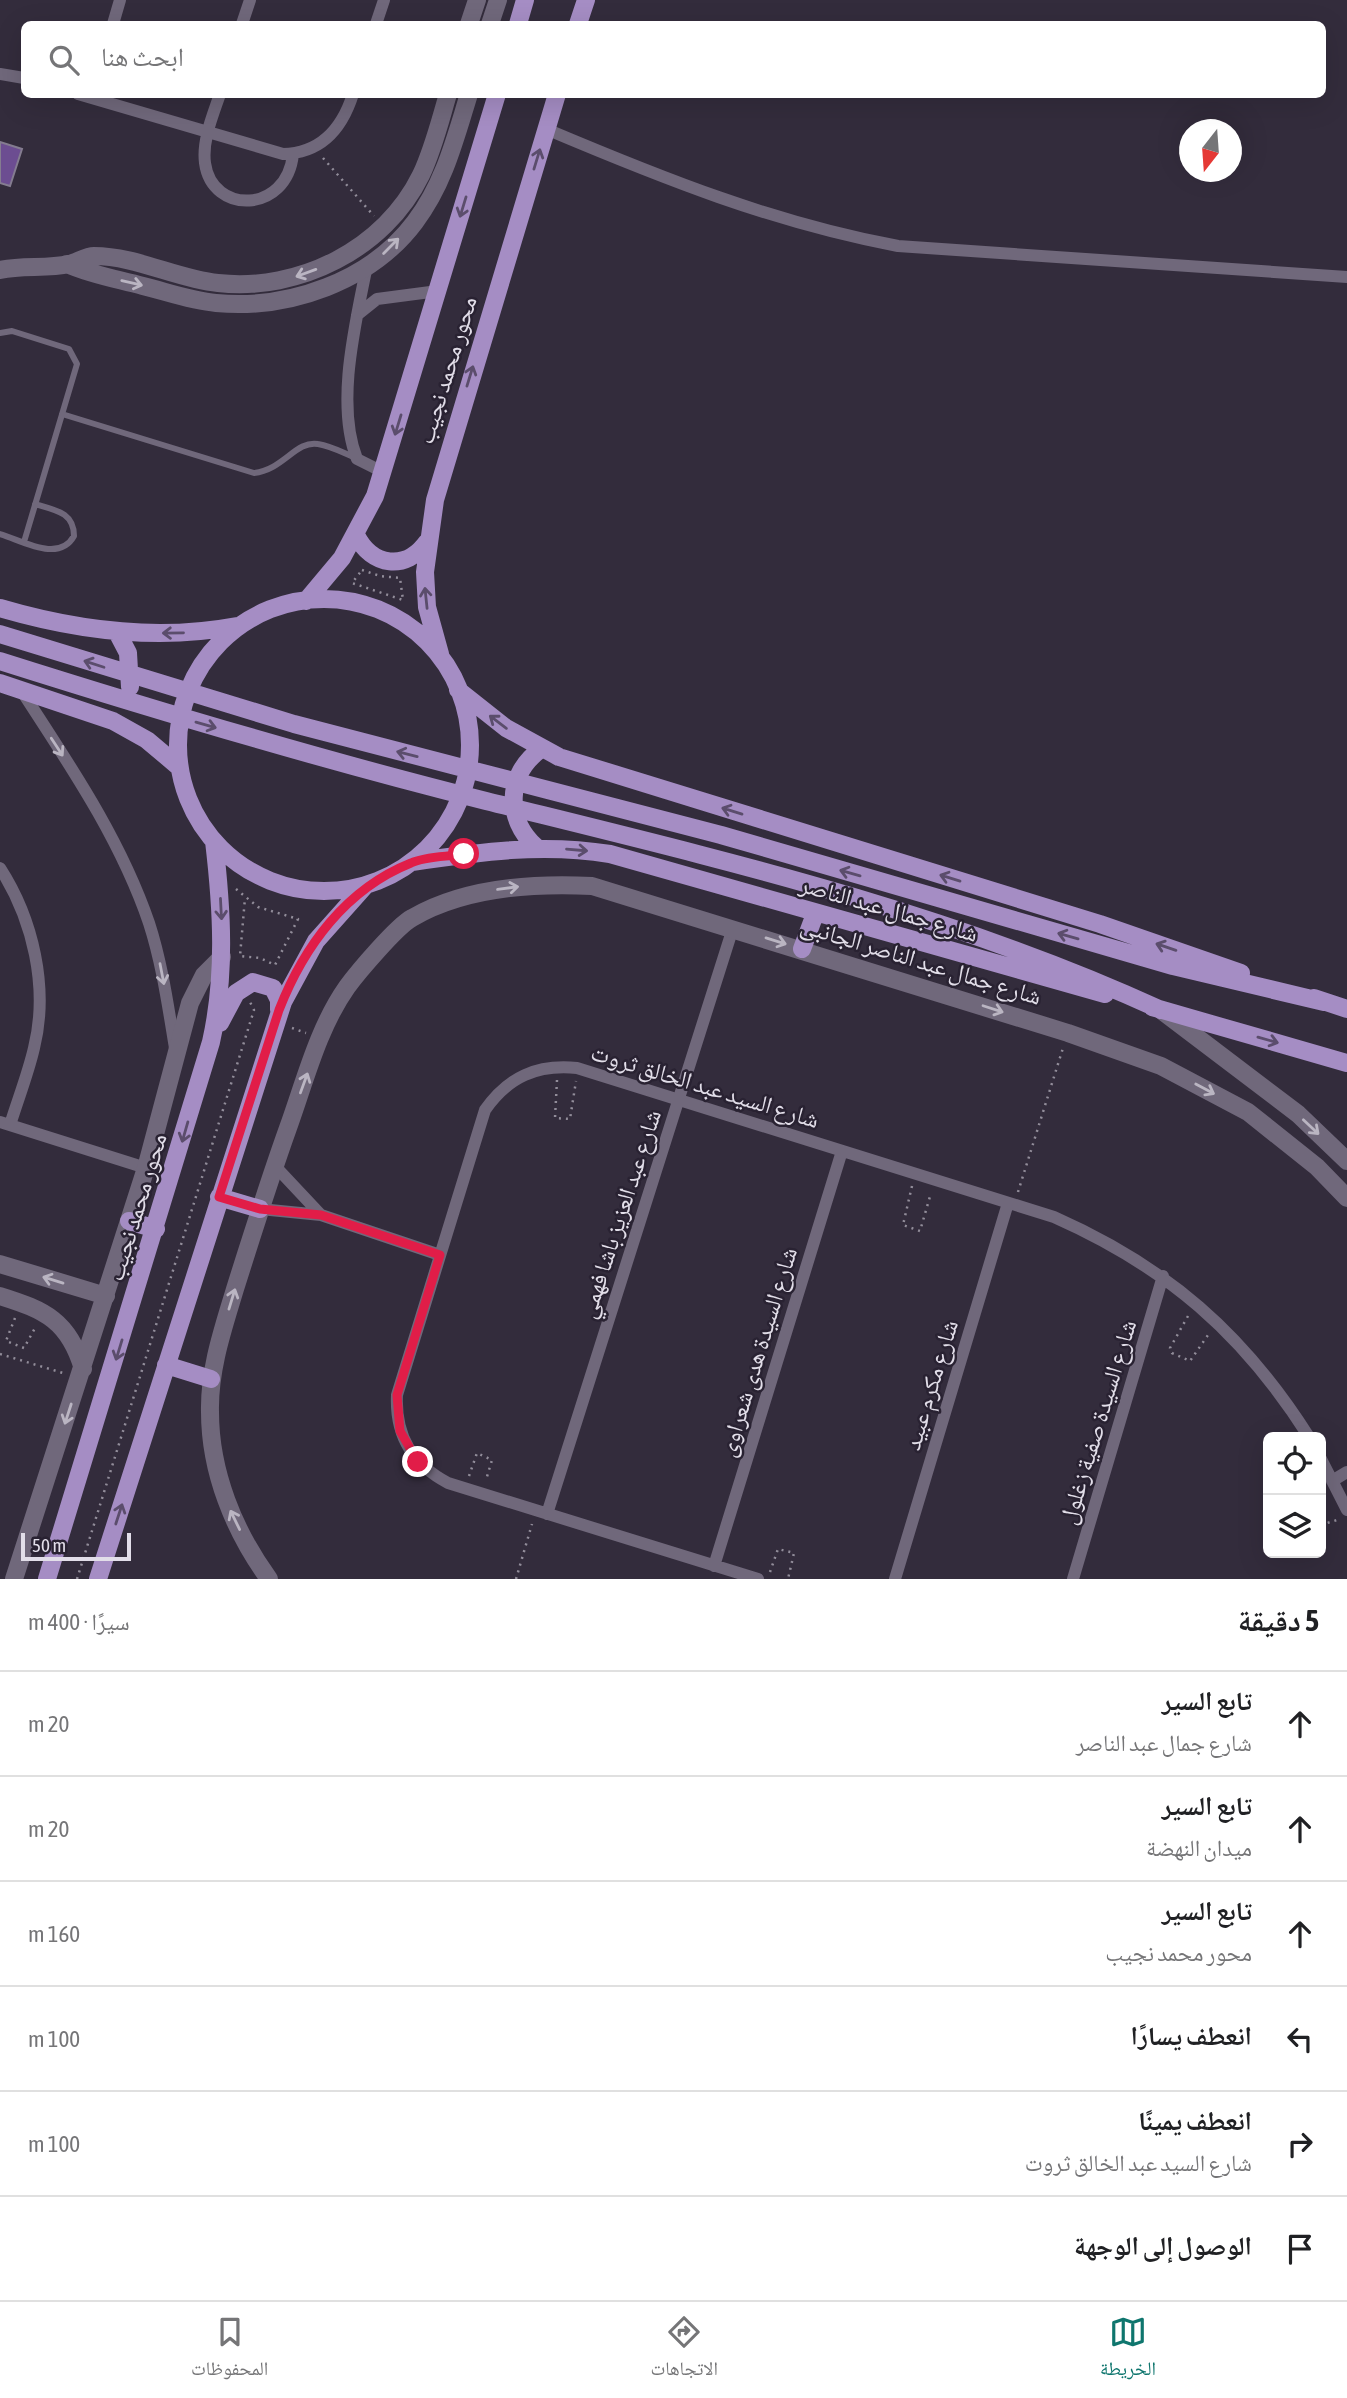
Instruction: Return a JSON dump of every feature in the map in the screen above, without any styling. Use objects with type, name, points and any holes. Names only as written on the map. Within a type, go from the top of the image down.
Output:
[{"type":"main road","points":[[519,21],[526,0]]},
{"type":"main road","points":[[579,21],[586,0]]},
{"type":"main road","name":"محور محمد نجيب","points":[[306,601],[342,558],[356,535],[383,472],[496,98]]},
{"type":"main road","name":"محور محمد نجيب","points":[[444,663],[427,607],[427,542],[444,460],[556,98]]},
{"type":"main road","points":[[356,535],[362,547],[383,562],[408,560],[427,542]]},
{"type":"main road","points":[[306,601],[352,603],[373,609],[413,631],[444,663],[458,690],[470,736],[465,784],[445,828],[412,862],[365,885],[338,891],[310,891],[283,885],[257,875],[234,860],[214,841],[198,819],[186,794],[179,767],[179,721],[194,677],[222,640],[240,625],[272,609],[306,601]]},
{"type":"main road","points":[[0,608],[55,623],[117,632],[179,633],[240,625]]},
{"type":"main road","points":[[113,721],[126,701],[131,677],[128,653],[117,632]]},
{"type":"main road","points":[[0,634],[306,727],[592,800],[1138,956],[1324,1002]]},
{"type":"main road","points":[[0,661],[287,748],[743,866],[976,935],[1063,967],[1161,1010]]},
{"type":"main road","points":[[0,683],[113,721],[147,740],[179,767]]},
{"type":"main road","name":"شارع جمال عبد الناصر","points":[[458,690],[506,728],[559,757],[1100,924],[1347,1009]]},
{"type":"main road","points":[[537,847],[522,832],[513,802],[520,772],[541,749]]},
{"type":"main road","name":"محور محمد نجيب","points":[[47,1579],[156,1229],[214,1028],[222,957],[214,841]]},
{"type":"main road","name":"شارع جمال عبد الناصر","points":[[412,862],[488,850],[537,847],[585,850],[634,859],[815,914],[1347,1063]]},
{"type":"main road","points":[[98,1579],[279,1010],[292,981],[316,941],[365,885]]},
{"type":"main road","points":[[802,949],[815,914]]},
{"type":"main road","points":[[214,1028],[226,1017],[240,987],[254,982],[273,988],[279,1000],[279,1010]]},
{"type":"main road","points":[[219,1197],[260,1209]]},
{"type":"main road","points":[[129,1221],[156,1229]]},
{"type":"main road","points":[[166,1365],[211,1378]]},
{"type":"street","points":[[114,21],[120,0]]},
{"type":"street","points":[[243,21],[250,0]]},
{"type":"street","points":[[377,21],[384,0]]},
{"type":"street","points":[[470,21],[477,0]]},
{"type":"street","points":[[491,21],[498,0]]},
{"type":"street","points":[[0,74],[21,78]]},
{"type":"street","points":[[93,98],[261,149],[293,154],[313,147],[337,130],[351,98]]},
{"type":"street","points":[[219,98],[208,134],[205,164],[209,178],[219,190],[232,198],[246,201],[262,199],[275,192],[285,181],[293,154]]},
{"type":"street","points":[[0,270],[67,264],[92,256],[218,283],[258,284],[298,276],[336,261],[370,239],[399,210],[420,177],[447,98]]},
{"type":"street","points":[[67,264],[89,274],[215,303],[260,304],[304,296],[345,279],[367,265],[383,254],[414,223],[438,186],[468,98]]},
{"type":"street","points":[[546,129],[672,183],[834,232],[889,244],[1347,277]]},
{"type":"street","points":[[367,265],[357,315],[348,391],[357,459],[383,472]]},
{"type":"street","points":[[357,315],[377,299],[438,291]]},
{"type":"street","points":[[20,689],[79,779],[127,867],[161,967],[177,1058]]},
{"type":"street","points":[[0,868],[23,911],[38,978],[35,1046],[5,1123],[146,1168]]},
{"type":"street","name":"شارع جمال عبد الناصر الجانبى","points":[[269,1579],[230,1510],[219,1479],[211,1435],[211,1378],[260,1209],[320,1038],[347,987],[410,919],[441,905],[499,889],[545,883],[592,886],[1068,1033],[1161,1066],[1248,1112],[1317,1167],[1347,1198]]},
{"type":"street","name":"شارع عبد العزيز باشا فهمي","points":[[541,1512],[679,1100],[733,928]]},
{"type":"street","points":[[14,1579],[146,1168],[195,990],[204,975],[222,957]]},
{"type":"street","points":[[1161,1010],[1298,1114],[1347,1161]]},
{"type":"street","name":"شارع السيد عبد الخالق ثروت","points":[[758,1579],[465,1488],[431,1474],[407,1448],[396,1413],[397,1395],[485,1110],[508,1084],[540,1069],[558,1066],[577,1068],[1011,1204],[1092,1234],[1163,1276],[1217,1320],[1251,1356],[1305,1432]]},
{"type":"street","name":"شارع السيدة هدى شعراوى","points":[[714,1566],[842,1151]]},
{"type":"street","points":[[275,1166],[321,1215]]},
{"type":"street","name":"شارع مكرم عبيد","points":[[895,1579],[1011,1204]]},
{"type":"street","points":[[260,1209],[321,1215],[440,1255]]},
{"type":"street","points":[[0,1264],[106,1296]]},
{"type":"street","name":"شارع السيدة صفية زغلول","points":[[1073,1579],[1163,1276]]},
{"type":"street","points":[[0,1296],[43,1311],[67,1332],[77,1349],[81,1374]]},
{"type":"street","points":[[1326,1469],[1347,1510]]},
{"type":"street","points":[[1332,1481],[1347,1472]]},
{"type":"lane","points":[[0,333],[12,331],[73,353],[76,369],[24,542]]},
{"type":"lane","points":[[62,414],[254,473],[279,466],[296,449],[306,444],[317,443],[357,459]]},
{"type":"lane","points":[[0,534],[53,551],[62,550],[74,536],[71,518],[35,504]]},
{"type":"path","points":[[313,147],[383,226]]},
{"type":"path","points":[[362,570],[380,576],[400,578],[404,600],[352,583],[362,570]]},
{"type":"path","points":[[246,898],[258,907],[298,919],[275,965],[260,958],[240,956],[246,898]]},
{"type":"path","points":[[77,1579],[254,1010],[251,1002],[243,1001]]},
{"type":"path","points":[[1011,1204],[1068,1033]]},
{"type":"path","points":[[558,1066],[555,1118],[570,1119],[577,1068]]},
{"type":"path","points":[[916,1174],[902,1224],[918,1231],[935,1180]]},
{"type":"path","points":[[1195,1301],[1170,1348],[1172,1353],[1190,1361],[1217,1320]]},
{"type":"path","points":[[22,1303],[6,1339],[22,1348],[26,1346],[43,1311]]},
{"type":"path","points":[[0,1353],[81,1374]]},
{"type":"path","points":[[465,1488],[477,1453],[492,1461],[482,1494]]},
{"type":"path","points":[[516,1579],[541,1512]]},
{"type":"path","points":[[1326,1523],[1347,1516]]},
{"type":"path","points":[[768,1579],[778,1549],[795,1555],[788,1579]]},
{"type":"building","points":[[0,142],[22,149],[10,186],[0,183]]},
{"type":"route","points":[[418,1462],[407,1448],[400,1431],[396,1413],[397,1395],[440,1255],[321,1215],[260,1209],[219,1197],[279,1010],[302,962],[316,941],[347,902],[365,885],[390,876],[412,862],[464,854]]}]
